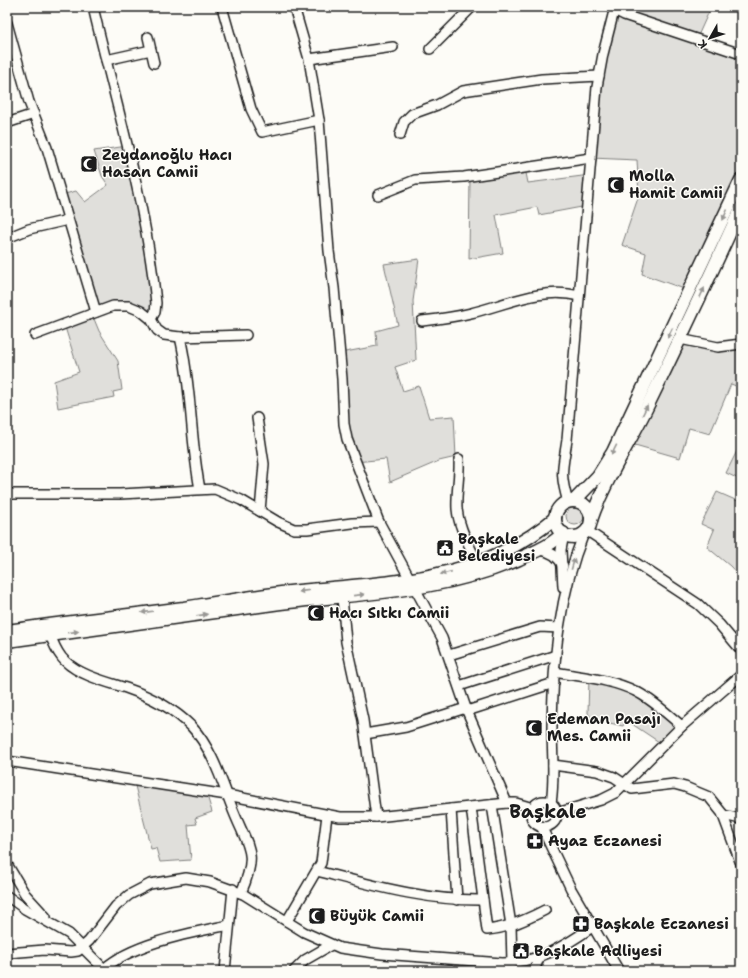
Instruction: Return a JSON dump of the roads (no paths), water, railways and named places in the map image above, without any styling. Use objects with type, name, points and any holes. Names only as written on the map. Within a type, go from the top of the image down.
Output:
[{"type":"main road","points":[[480,569],[526,540],[555,518],[560,506],[571,501],[598,476],[613,452],[741,180]]},
{"type":"main road","points":[[555,518],[558,528],[564,533],[575,536],[587,528],[608,480],[644,413],[741,208]]},
{"type":"main road","points":[[571,501],[585,506],[590,514],[587,528]]},
{"type":"main road","points":[[7,631],[273,594],[412,584],[449,583],[480,569],[539,550],[564,533]]},
{"type":"main road","points":[[7,640],[342,596],[412,584]]},
{"type":"street","points":[[93,7],[132,164],[150,258],[156,303],[155,312],[151,318]]},
{"type":"street","points":[[222,7],[251,109],[262,132],[320,120]]},
{"type":"street","points":[[294,7],[309,59],[320,120],[329,251],[342,379],[344,424],[347,439],[379,522],[436,626],[449,655],[467,710],[507,803]]},
{"type":"street","points":[[430,49],[472,7]]},
{"type":"street","points":[[571,501],[562,479],[562,466],[567,440],[599,76],[614,8],[741,54]]},
{"type":"street","points":[[7,24],[34,114],[47,148],[96,312]]},
{"type":"street","points":[[148,37],[154,63]]},
{"type":"street","points":[[309,59],[393,47]]},
{"type":"street","points":[[106,60],[151,50]]},
{"type":"street","points":[[400,135],[404,122],[412,114],[437,105],[463,91],[542,79],[599,76]]},
{"type":"street","points":[[7,123],[34,114]]},
{"type":"street","points":[[378,195],[414,180],[464,178],[591,158]]},
{"type":"street","points":[[7,238],[29,228],[68,220]]},
{"type":"street","points":[[422,321],[471,313],[511,301],[544,294],[564,293],[579,296]]},
{"type":"street","points":[[35,335],[113,306],[123,305],[135,308],[151,318],[160,333],[164,335],[180,337],[246,335]]},
{"type":"street","points":[[180,337],[187,368],[194,457],[200,489]]},
{"type":"street","points":[[680,339],[718,347],[741,344]]},
{"type":"street","points":[[258,418],[264,464],[260,511]]},
{"type":"street","points":[[459,459],[460,483],[457,501],[459,519],[465,538],[480,569]]},
{"type":"street","points":[[7,494],[120,494],[200,489],[221,490],[288,526],[300,530],[379,522]]},
{"type":"street","points":[[551,803],[553,791],[554,683],[559,628],[564,596],[587,528],[698,604],[719,624],[741,650]]},
{"type":"street","points":[[564,533],[561,550],[564,596]]},
{"type":"street","points":[[539,550],[552,554],[558,558],[563,566]]},
{"type":"street","points":[[342,596],[346,642],[359,697],[376,817]]},
{"type":"street","points":[[449,655],[540,627],[559,628]]},
{"type":"street","points":[[50,635],[61,656],[70,665],[95,678],[149,697],[184,720],[205,745],[227,795],[250,854],[251,866],[237,891],[229,925],[225,971]]},
{"type":"street","points":[[459,686],[556,655]]},
{"type":"street","points":[[555,672],[617,684],[635,690],[682,726]]},
{"type":"street","points":[[557,813],[606,798],[624,785],[640,766],[682,726],[741,676]]},
{"type":"street","points":[[365,734],[406,727],[554,683]]},
{"type":"street","points":[[7,761],[227,795],[327,815],[351,818],[451,810],[507,803],[516,803],[533,808]]},
{"type":"street","points":[[553,766],[597,771],[614,777],[624,785],[635,790],[669,785],[686,787],[708,798],[723,815],[741,864]]},
{"type":"street","points":[[541,802],[551,803],[555,807],[557,813],[556,819],[552,824],[542,826],[536,823],[532,818],[533,808],[541,802]]},
{"type":"street","points":[[492,805],[511,925],[512,963]]},
{"type":"street","points":[[471,807],[487,930],[511,925],[545,910]]},
{"type":"street","points":[[451,810],[457,900]]},
{"type":"street","points":[[287,921],[318,871],[323,856],[327,815]]},
{"type":"street","points":[[723,815],[741,819]]},
{"type":"street","points":[[542,826],[558,865],[592,927],[619,971]]},
{"type":"street","points":[[7,864],[25,894],[51,922]]},
{"type":"street","points":[[318,871],[396,891],[457,900],[483,900]]},
{"type":"street","points":[[7,953],[45,950],[71,952],[78,951],[83,948],[122,900],[136,890],[150,884],[176,879],[193,878],[237,891],[314,938],[331,945],[392,955],[512,963],[539,958],[559,949],[592,927]]},
{"type":"street","points":[[7,896],[25,909],[51,922],[69,934],[105,970],[118,958],[155,943],[229,925]]},
{"type":"street","points":[[294,971],[305,960],[331,945]]},
{"type":"street","points":[[534,971],[539,958]]},
{"type":"place","name":"Zeydanoğlu Hacı Hasan Camii","points":[[89,164]]},
{"type":"place","name":"Molla Hamit Camii","points":[[616,185]]},
{"type":"place","name":"Başkale Belediyesi","points":[[445,548]]},
{"type":"place","name":"Hacı Sıtkı Camii","points":[[316,613]]},
{"type":"place","name":"Edeman Pasajı Mes. Camii","points":[[534,728]]},
{"type":"place","name":"Ayaz Eczanesi","points":[[535,841]]},
{"type":"place","name":"Büyük Camii","points":[[317,916]]},
{"type":"place","name":"Başkale Eczanesi","points":[[581,924]]},
{"type":"place","name":"Başkale Adliyesi","points":[[521,951]]},
{"type":"district","name":"Başkale","points":[[548,811]]}]
